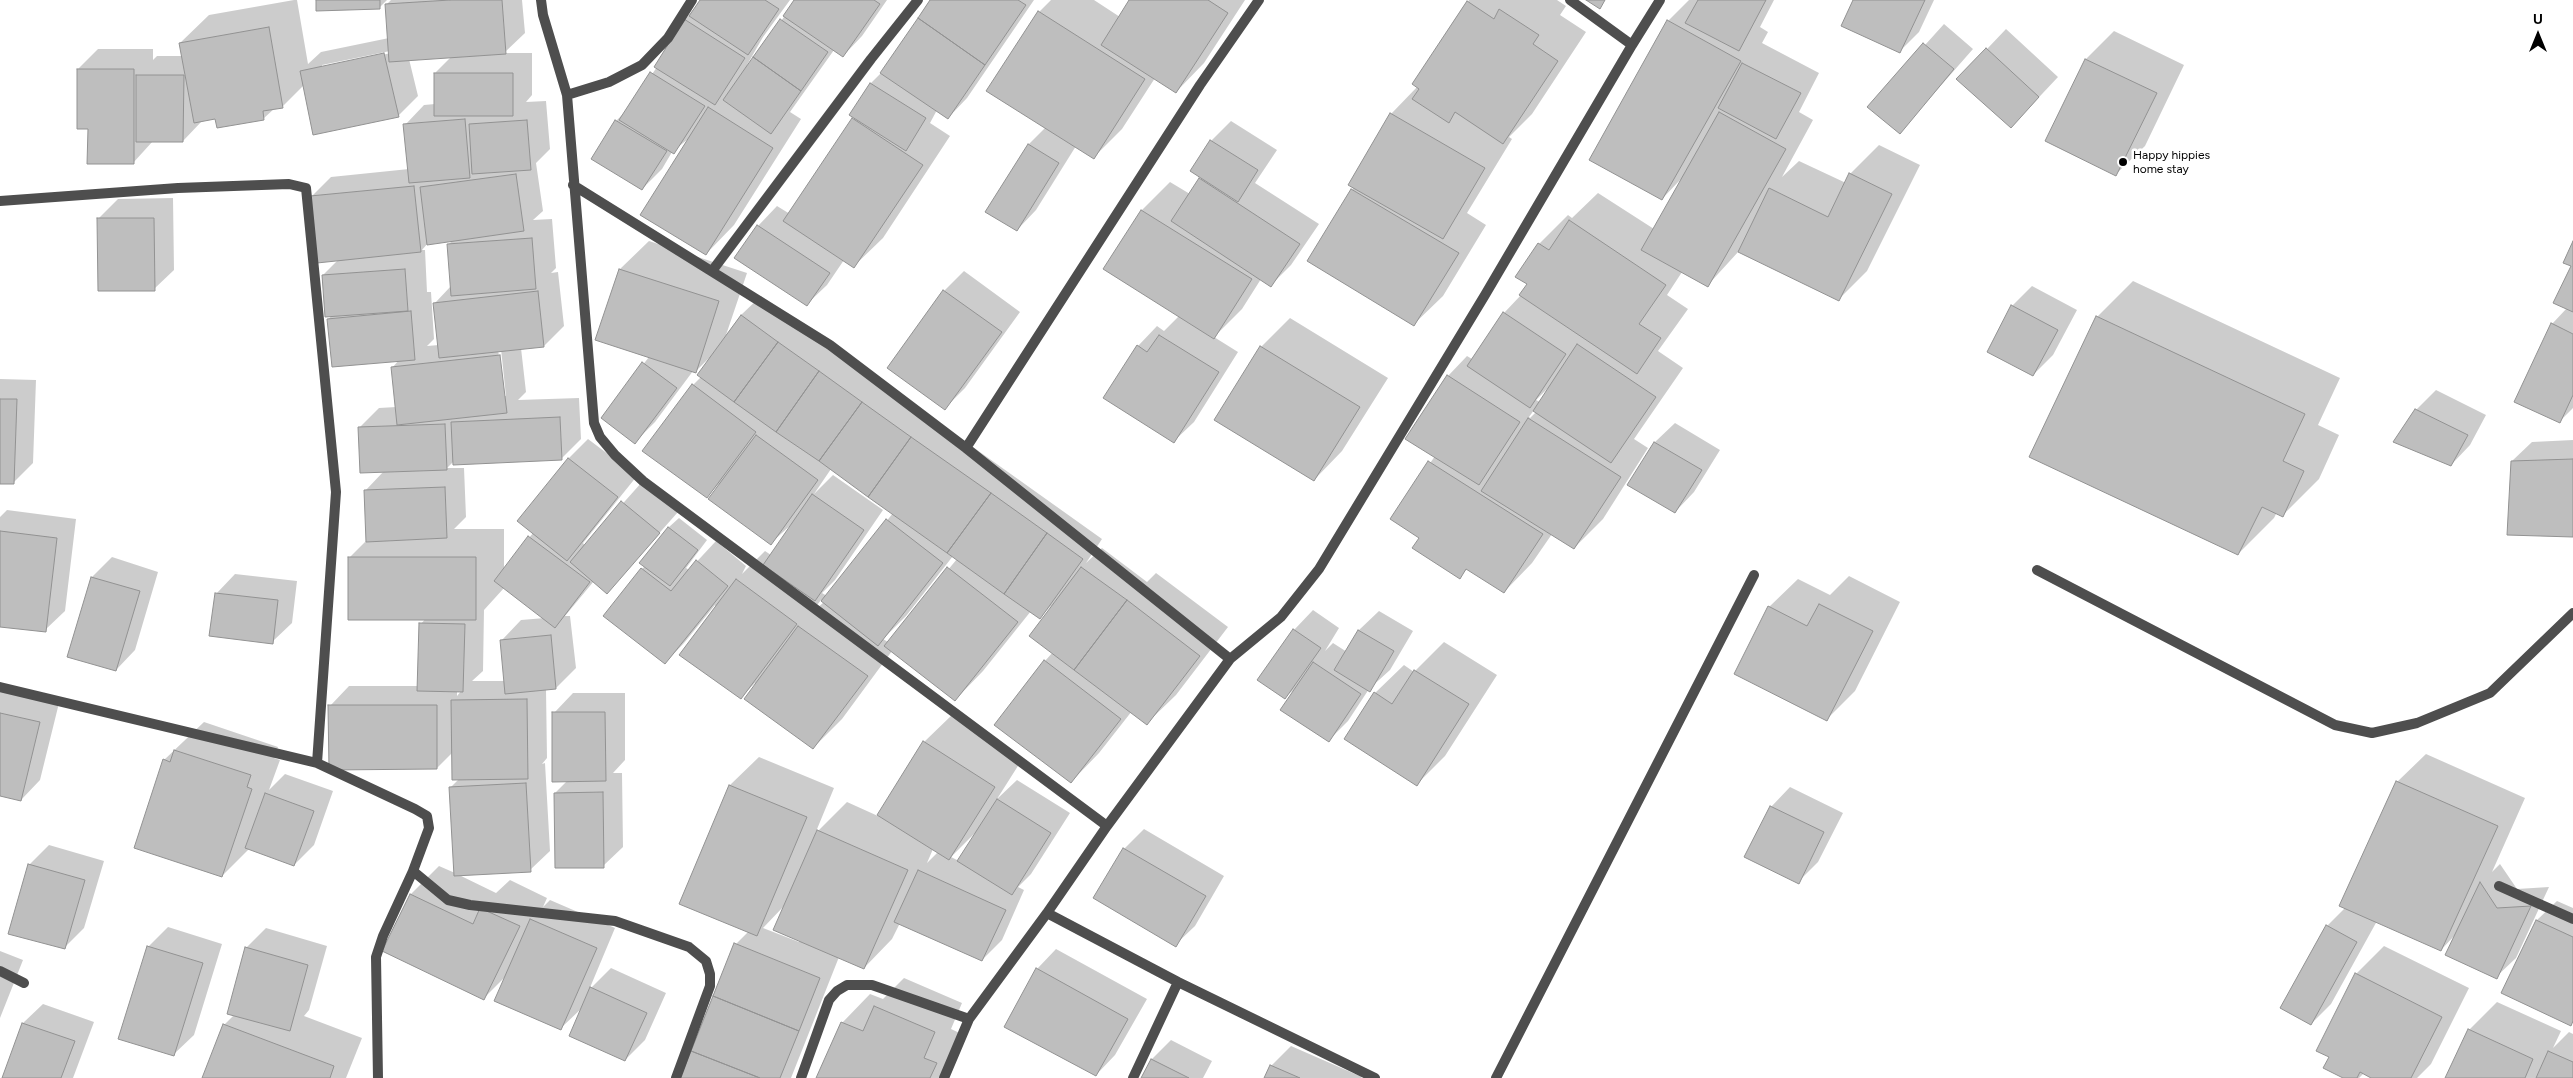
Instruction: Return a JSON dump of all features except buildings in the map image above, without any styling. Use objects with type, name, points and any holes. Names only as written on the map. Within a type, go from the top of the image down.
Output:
[{"type":"street","points":[[541,0],[543,15],[566,95],[572,185],[594,423],[605,444],[643,481],[1107,826]]},
{"type":"street","points":[[566,95],[609,82],[642,65],[668,38],[692,0]]},
{"type":"street","points":[[712,271],[871,59],[918,0]]},
{"type":"street","points":[[966,448],[1200,84],[1259,0]]},
{"type":"street","points":[[1570,0],[1632,45]]},
{"type":"street","points":[[944,1078],[969,1019],[1047,913],[1107,826],[1230,659],[1281,617],[1319,569],[1485,295],[1660,0]]},
{"type":"street","points":[[0,201],[178,188],[290,184],[306,188],[336,492],[317,763]]},
{"type":"street","points":[[572,185],[830,345],[966,448],[1230,659]]},
{"type":"street","points":[[2037,570],[2335,725],[2372,733],[2417,723],[2490,693],[2573,613]]},
{"type":"street","points":[[1496,1078],[1754,575]]},
{"type":"street","points":[[0,687],[317,763],[427,816],[429,834],[383,936],[376,958],[378,1078]]},
{"type":"street","points":[[413,871],[448,900],[470,905],[615,921],[661,936],[689,948],[701,957],[706,961],[710,974],[710,986],[676,1078]]},
{"type":"street","points":[[2499,886],[2573,919]]},
{"type":"street","points":[[1047,913],[1178,982],[1375,1078]]},
{"type":"street","points":[[0,971],[24,983]]},
{"type":"street","points":[[1133,1078],[1178,982]]},
{"type":"street","points":[[801,1078],[829,1000],[837,991],[847,985],[872,985],[969,1019]]},
{"type":"place","name":"Happy hippies home stay","points":[[2123,162]]}]
